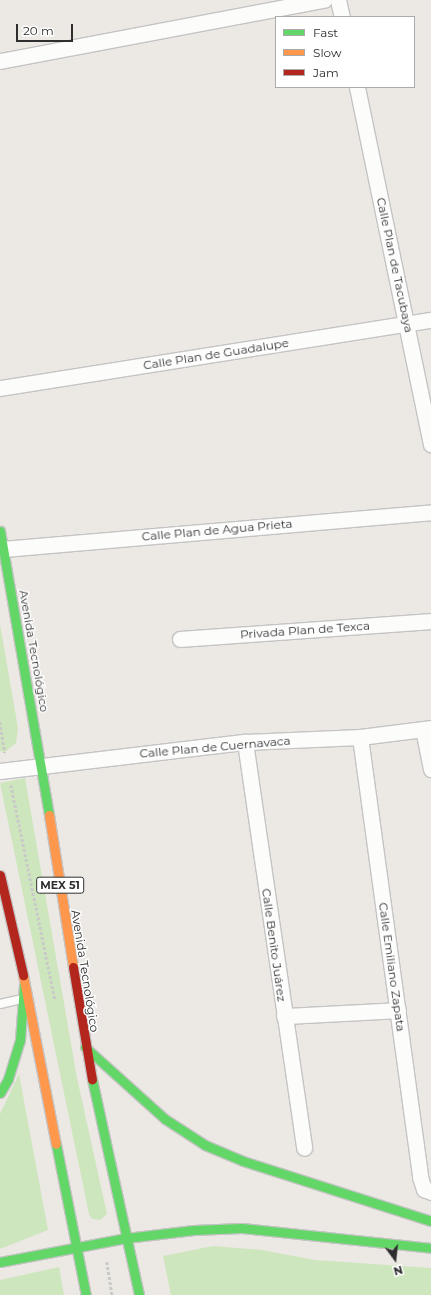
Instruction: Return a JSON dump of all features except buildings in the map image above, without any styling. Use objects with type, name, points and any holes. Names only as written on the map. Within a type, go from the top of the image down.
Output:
[{"type":"main road","name":"Avenida Tecnológico","points":[[0,531],[41,765],[85,1047],[139,1295]]},
{"type":"main road","points":[[0,875],[12,919],[86,1295]]},
{"type":"main road","points":[[0,1093],[8,1079],[20,1040],[24,985]]},
{"type":"main road","points":[[85,1047],[164,1119],[205,1145],[250,1163],[431,1222]]},
{"type":"main road","points":[[0,1262],[126,1238],[194,1230],[242,1228],[431,1248]]},
{"type":"street","points":[[0,61],[324,0]]},
{"type":"street","points":[[338,0],[342,16]]},
{"type":"street","name":"Calle Plan de Tacubaya","points":[[356,88],[431,444]]},
{"type":"street","name":"Calle Plan de Guadalupe","points":[[0,388],[431,320]]},
{"type":"street","name":"Calle Plan de Agua Prieta","points":[[2,546],[431,512]]},
{"type":"street","name":"Privada Plan de Texca","points":[[180,639],[431,621]]},
{"type":"street","points":[[427,729],[431,769]]},
{"type":"street","name":"Calle Plan de Cuernavaca","points":[[0,771],[245,742],[360,737],[427,729]]},
{"type":"street","name":"Calle Emiliano Zapata","points":[[360,737],[420,1177],[424,1189],[431,1192]]},
{"type":"street","name":"Calle Benito Juárez","points":[[245,742],[304,1148]]},
{"type":"street","points":[[284,1016],[398,1010]]},
{"type":"lane","points":[[0,921],[12,919]]},
{"type":"lane","points":[[0,1004],[22,999]]},
{"type":"green space","points":[[0,624],[18,728],[16,743],[5,752],[0,751]]},
{"type":"green space","points":[[25,778],[77,1078],[107,1214],[100,1220],[92,1219],[89,1214],[0,783]]},
{"type":"green space","points":[[19,1074],[48,1230],[0,1249],[0,1114]]},
{"type":"green space","points":[[213,1246],[262,1250],[315,1260],[431,1268],[431,1295],[171,1295],[163,1256]]},
{"type":"green space","points":[[59,1267],[64,1295],[0,1295],[0,1280]]},
{"type":"traffic: fast","points":[[0,531],[49,815]]},
{"type":"traffic: fast","points":[[0,1093],[8,1079],[20,1040],[24,985]]},
{"type":"traffic: fast","points":[[85,1047],[165,1119],[205,1145],[243,1161],[431,1221]]},
{"type":"traffic: fast","points":[[92,1079],[139,1295]]},
{"type":"traffic: fast","points":[[56,1144],[86,1295]]},
{"type":"traffic: fast","points":[[0,1262],[126,1238],[194,1230],[242,1228],[431,1248]]},
{"type":"traffic: slow","points":[[49,815],[73,967]]},
{"type":"traffic: slow","points":[[23,975],[56,1144]]},
{"type":"traffic: jam","points":[[0,875],[23,975]]},
{"type":"traffic: jam","points":[[73,967],[92,1079]]}]
